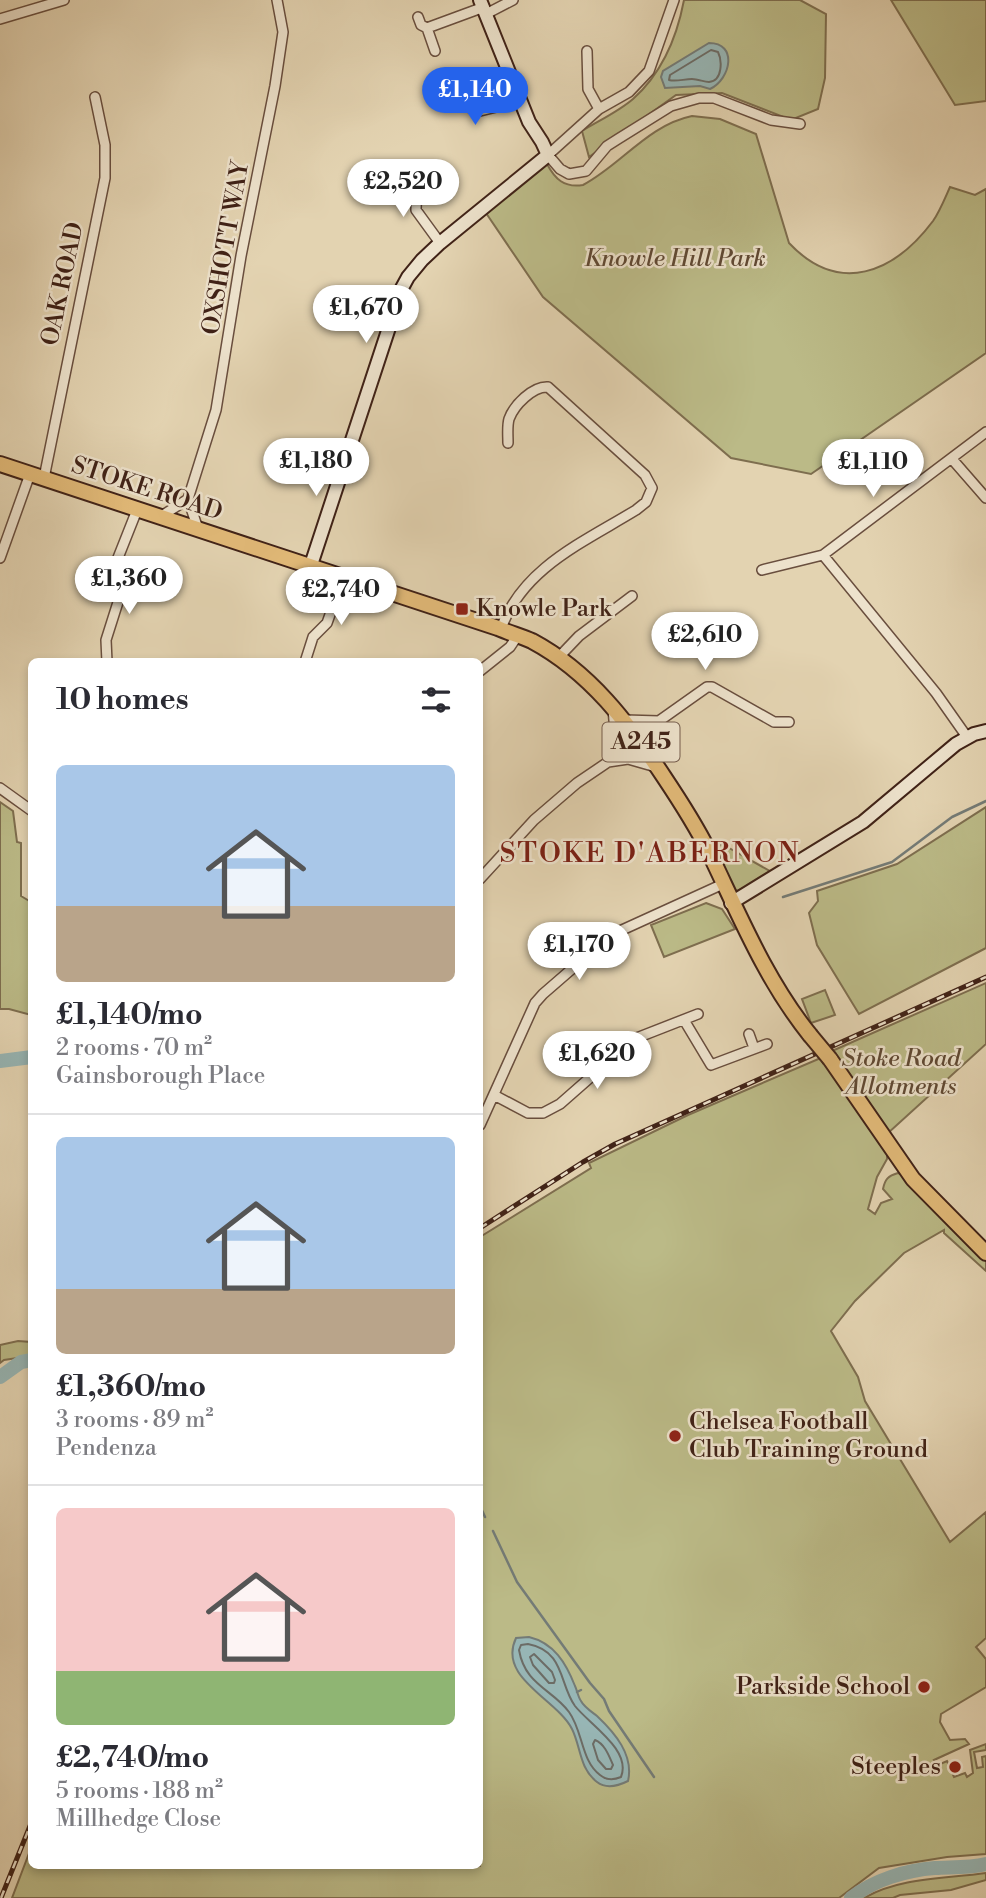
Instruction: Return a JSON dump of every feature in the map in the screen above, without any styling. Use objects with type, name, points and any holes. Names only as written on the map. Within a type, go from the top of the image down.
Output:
[{"type":"main road","name":"STOKE ROAD","points":[[0,464],[501,629],[518,635],[558,658],[612,705],[625,720],[694,822],[731,903],[787,1006],[830,1059],[913,1179],[986,1254]]},
{"type":"street","points":[[0,19],[64,0]]},
{"type":"street","name":"OXSHOTT WAY","points":[[188,499],[212,427],[218,399],[241,256],[275,86],[283,32],[277,0]]},
{"type":"street","points":[[427,28],[483,7],[513,0]]},
{"type":"street","points":[[310,568],[402,288],[414,270],[440,243],[548,156],[599,109],[629,92],[649,71],[674,0]]},
{"type":"street","points":[[483,7],[520,101],[548,156],[569,174],[586,171],[607,146],[671,106],[699,99],[714,99],[771,120],[800,124]]},
{"type":"street","points":[[418,17],[421,25],[427,28],[435,51]]},
{"type":"street","points":[[587,51],[588,89],[599,109]]},
{"type":"street","points":[[444,87],[476,112],[520,101]]},
{"type":"street","name":"OAK ROAD","points":[[0,558],[37,476],[105,178],[105,145],[96,97]]},
{"type":"street","points":[[417,179],[416,210],[440,243]]},
{"type":"street","points":[[501,629],[516,597],[534,576],[636,510],[646,502],[652,488],[645,475],[548,387],[535,389],[512,413],[508,425],[508,443]]},
{"type":"street","points":[[762,570],[823,555],[986,432]]},
{"type":"street","points":[[952,459],[986,498]]},
{"type":"street","points":[[160,517],[188,499],[198,529]]},
{"type":"street","points":[[107,658],[107,639],[119,599],[110,578],[137,510]]},
{"type":"street","points":[[823,555],[936,693],[967,737]]},
{"type":"street","points":[[306,658],[313,637],[327,623],[342,578]]},
{"type":"street","points":[[558,658],[579,636],[631,601]]},
{"type":"street","points":[[483,669],[510,647],[518,635]]},
{"type":"street","points":[[625,720],[659,721],[706,687],[712,687],[775,722],[789,722]]},
{"type":"street","points":[[608,762],[616,743],[612,705]]},
{"type":"street","points":[[483,876],[534,820],[577,783],[608,762],[628,759],[654,762],[659,721]]},
{"type":"street","points":[[731,903],[863,822],[967,737],[986,731]]},
{"type":"street","points":[[0,788],[28,808]]},
{"type":"street","points":[[484,1105],[494,1095],[535,1003],[543,994],[611,935],[723,884]]},
{"type":"street","points":[[494,1095],[528,1113],[543,1113],[560,1104],[634,1039],[698,1014]]},
{"type":"street","points":[[684,1020],[711,1065],[768,1044]]},
{"type":"street","points":[[749,1034],[754,1048]]},
{"type":"green space","points":[[684,0],[800,0],[826,14],[825,78],[818,109],[791,120],[722,93],[676,95],[589,157],[582,131],[627,104],[652,78],[672,41]]},
{"type":"green space","points":[[891,0],[986,0],[986,101],[955,105]]},
{"type":"green space","name":"Knowle Hill Park","points":[[692,116],[720,119],[756,134],[789,243],[808,259],[827,269],[846,273],[883,265],[918,239],[936,217],[950,187],[975,195],[986,189],[986,353],[811,474],[731,458],[543,297],[486,213],[547,164],[553,174],[565,184],[583,185],[662,128]]},
{"type":"green space","points":[[0,802],[13,811],[17,842],[21,843],[21,896],[28,900],[28,1014],[0,1009]]},
{"type":"green space","points":[[986,807],[986,948],[859,1014],[817,945],[809,913],[818,901],[817,891],[897,864]]},
{"type":"green space","points":[[722,844],[775,874],[737,891],[733,889],[714,847]]},
{"type":"green space","points":[[706,903],[722,909],[735,929],[664,957],[651,925]]},
{"type":"green space","name":"Stoke Road Allotments","points":[[986,983],[986,1044],[887,1134],[832,1051]]},
{"type":"green space","points":[[825,990],[835,1015],[811,1023],[802,999]]},
{"type":"green space","name":"Chelsea Football Club Training Ground","points":[[823,1057],[887,1152],[887,1159],[877,1177],[868,1209],[875,1214],[881,1203],[892,1199],[883,1189],[888,1178],[898,1173],[986,1256],[986,1271],[944,1233],[944,1230],[904,1253],[855,1301],[831,1331],[858,1377],[865,1401],[950,1542],[986,1512],[986,1638],[976,1647],[986,1659],[986,1687],[941,1714],[940,1722],[950,1740],[965,1739],[969,1744],[934,1760],[938,1765],[947,1761],[954,1777],[965,1773],[967,1777],[973,1773],[970,1750],[986,1744],[986,1750],[974,1752],[977,1768],[983,1767],[982,1757],[986,1756],[986,1854],[879,1868],[839,1898],[12,1898],[28,1856],[28,1869],[483,1869],[483,1235],[591,1168],[589,1163],[688,1115]]},
{"type":"green space","points":[[28,1342],[28,1356],[0,1363],[0,1345]]},
{"type":"green space","points":[[986,1873],[986,1880],[951,1890],[893,1898],[864,1898],[908,1882]]},
{"type":"water","points":[[709,43],[718,45],[728,55],[727,70],[723,78],[710,89],[700,86],[665,88],[661,77],[663,71]]},
{"type":"water","points":[[529,1637],[545,1644],[558,1655],[568,1669],[582,1703],[604,1723],[622,1745],[628,1762],[628,1781],[608,1786],[597,1782],[584,1764],[575,1736],[565,1718],[521,1676],[512,1652],[516,1638]]},
{"type":"waterway","points":[[783,897],[892,862],[952,817],[986,801]]},
{"type":"waterway","points":[[0,1061],[28,1058]]},
{"type":"waterway","points":[[0,1377],[21,1362],[28,1361]]},
{"type":"waterway","points":[[483,1513],[485,1517]]},
{"type":"waterway","points":[[493,1531],[517,1582],[604,1699],[609,1711],[654,1777]]},
{"type":"waterway","points":[[577,1692],[581,1690]]},
{"type":"waterway","points":[[851,1898],[880,1881],[902,1874],[924,1869],[986,1864]]},
{"type":"railway","points":[[483,1226],[615,1144],[986,977]]},
{"type":"railway","points":[[1,1898],[28,1831]]},
{"type":"place","name":"Knowle Park","points":[[462,609]]},
{"type":"place","name":"Chelsea Football Club Training Ground","points":[[675,1436]]},
{"type":"place","name":"Parkside School","points":[[924,1687]]},
{"type":"place","name":"Steeples","points":[[955,1767]]},
{"type":"district","name":"STOKE D'ABERNON","points":[[650,853]]}]
